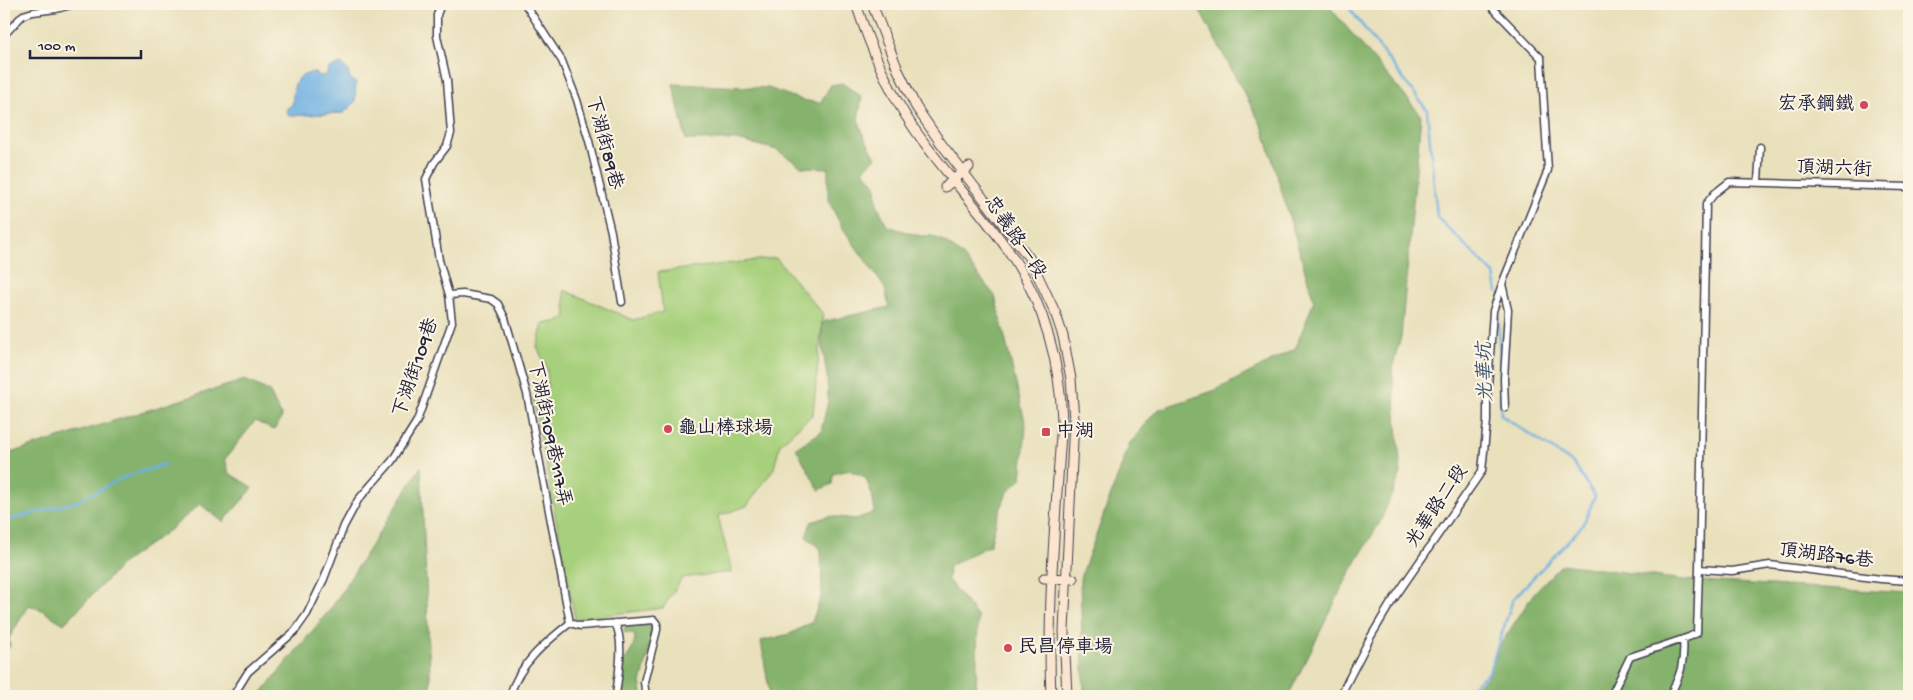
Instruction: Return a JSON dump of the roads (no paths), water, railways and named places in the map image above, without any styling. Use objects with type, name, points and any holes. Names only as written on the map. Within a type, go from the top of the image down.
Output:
[{"type":"main road","name":"忠義路一段","points":[[856,4],[870,42],[897,101],[932,154],[1014,260],[1035,300],[1050,337],[1062,401],[1062,420],[1047,578],[1052,696]]},
{"type":"main road","name":"忠義路一段","points":[[872,4],[898,70],[916,107],[927,124],[966,169],[1030,259],[1055,312],[1063,336],[1071,379],[1074,418],[1065,664],[1068,696]]},
{"type":"main road","points":[[945,187],[966,169]]},
{"type":"main road","points":[[1047,578],[1069,579]]},
{"type":"street","points":[[4,35],[23,15],[75,4]]},
{"type":"street","name":"下湖街109巷","points":[[233,696],[248,672],[295,631],[307,614],[324,579],[344,526],[358,500],[392,462],[416,421],[452,322],[449,294],[440,260],[426,179],[434,163],[447,146],[451,133],[447,80],[438,36],[437,15],[441,4]]},
{"type":"street","name":"下湖街89巷","points":[[525,4],[562,60],[578,100],[611,232],[622,302]]},
{"type":"street","name":"光華路二段","points":[[1340,696],[1370,638],[1390,606],[1482,471],[1487,421],[1486,401],[1493,311],[1548,170],[1541,58],[1489,4]]},
{"type":"street","points":[[1758,182],[1760,147]]},
{"type":"street","name":"頂湖六街","points":[[1699,569],[1706,204],[1715,193],[1729,182],[1909,187]]},
{"type":"street","points":[[1502,284],[1508,310],[1504,379],[1505,408]]},
{"type":"street","name":"下湖街109巷117弄","points":[[449,294],[463,294],[491,299],[498,304],[505,318],[527,394],[570,623]]},
{"type":"street","name":"頂湖路76巷","points":[[1699,569],[1732,571],[1770,565],[1881,579],[1909,580]]},
{"type":"street","points":[[1611,696],[1630,657],[1697,633],[1699,569]]},
{"type":"street","points":[[510,696],[513,684],[531,658],[553,636],[570,623],[580,626],[650,619],[654,620],[657,624],[656,637],[644,682],[646,696]]},
{"type":"street","points":[[615,624],[620,632],[616,696]]},
{"type":"street","points":[[1670,696],[1682,669],[1683,639]]},
{"type":"water","points":[[341,64],[347,69],[350,78],[356,83],[355,102],[344,113],[289,116],[286,109],[292,105],[294,87],[297,80],[313,72],[320,76],[326,75],[329,68]]},
{"type":"waterway","name":"光華坑","points":[[1346,4],[1427,110],[1437,217],[1494,274],[1497,292]]},
{"type":"waterway","name":"光華坑","points":[[1457,696],[1489,673],[1513,599],[1583,525],[1595,496],[1573,463],[1501,415],[1498,303]]},
{"type":"waterway","points":[[4,521],[79,501],[122,478],[165,464]]},
{"type":"place","name":"宏承鋼鐵","points":[[1864,105]]},
{"type":"place","name":"龜山棒球場","points":[[668,429]]},
{"type":"place","name":"中湖","points":[[1046,432]]},
{"type":"place","name":"民昌停車場","points":[[1008,648]]}]
